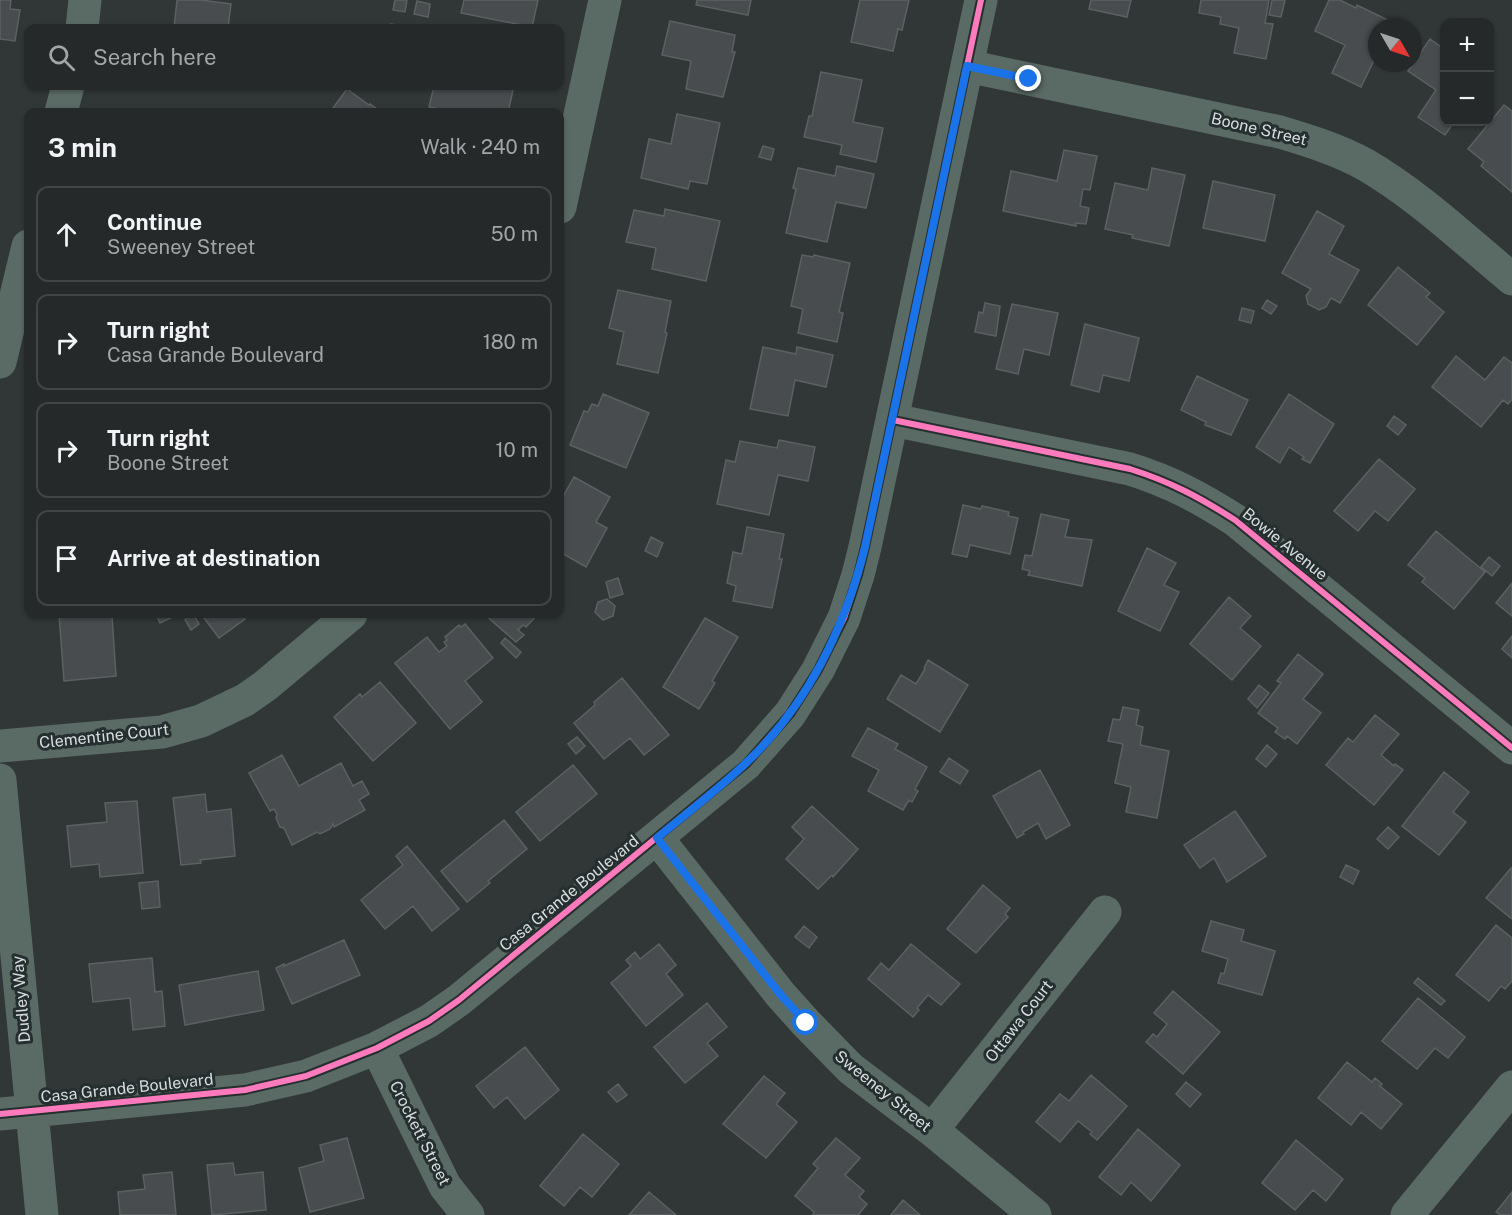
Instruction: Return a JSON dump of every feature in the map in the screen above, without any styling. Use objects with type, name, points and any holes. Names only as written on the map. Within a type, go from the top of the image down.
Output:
[{"type":"street","points":[[82,24],[85,0]]},
{"type":"street","points":[[564,189],[605,0]]},
{"type":"street","name":"Casa Grande Boulevard","points":[[16,1113],[245,1090],[306,1076],[377,1048],[429,1021],[459,1000],[746,764],[790,714],[818,670],[844,618],[858,575],[893,420],[981,0]]},
{"type":"street","name":"Boone Street","points":[[967,66],[1280,132],[1326,146],[1365,165],[1401,188],[1512,279]]},
{"type":"street","points":[[62,108],[67,90]]},
{"type":"street","points":[[0,362],[24,263]]},
{"type":"street","name":"Bowie Avenue","points":[[893,420],[1130,470],[1158,478],[1194,494],[1235,520],[1512,748]]},
{"type":"street","name":"Clementine Court","points":[[0,747],[162,732],[201,721],[245,700],[265,686],[346,618]]},
{"type":"street","name":"Dudley Way","points":[[0,780],[16,1113],[42,1215]]},
{"type":"street","name":"Sweeney Street","points":[[657,838],[780,994],[851,1069],[932,1130],[1035,1215]]},
{"type":"street","name":"Ottawa Court","points":[[932,1130],[1105,912]]},
{"type":"street","name":"Crockett Street","points":[[377,1048],[445,1186],[468,1215]]},
{"type":"street","points":[[1407,1215],[1512,1087]]},
{"type":"building","points":[[0,0],[11,0],[10,9],[20,10],[15,41],[0,39]]},
{"type":"building","points":[[177,0],[231,4],[228,24],[174,24]]},
{"type":"building","points":[[395,0],[407,0],[405,12],[393,10]]},
{"type":"building","points":[[464,0],[538,0],[533,24],[517,24],[461,13]]},
{"type":"building","points":[[697,0],[751,0],[748,15],[696,5]]},
{"type":"building","points":[[860,0],[909,0],[902,30],[898,29],[893,51],[851,42]]},
{"type":"building","points":[[1091,0],[1131,0],[1127,17],[1089,9]]},
{"type":"building","points":[[1201,0],[1269,0],[1265,23],[1273,24],[1266,59],[1234,53],[1239,28],[1220,24],[1221,17],[1199,13]]},
{"type":"building","points":[[1272,0],[1285,0],[1281,17],[1269,15]]},
{"type":"building","points":[[1329,0],[1340,0],[1356,8],[1357,5],[1384,18],[1368,18],[1368,72],[1361,87],[1332,73],[1345,45],[1315,31]]},
{"type":"building","points":[[417,1],[430,4],[428,17],[414,14]]},
{"type":"building","points":[[670,21],[735,35],[732,52],[735,52],[723,97],[686,89],[691,61],[662,55]]},
{"type":"building","points":[[1430,39],[1440,46],[1440,126],[1451,126],[1445,135],[1418,117],[1436,90],[1409,72],[1422,72],[1422,51]]},
{"type":"building","points":[[821,72],[862,80],[853,122],[883,128],[876,162],[840,154],[842,145],[804,137],[809,116],[812,116]]},
{"type":"building","points":[[348,90],[376,108],[333,108]]},
{"type":"building","points":[[433,90],[513,90],[509,108],[429,107]]},
{"type":"building","points":[[1504,105],[1512,111],[1512,192],[1481,166],[1484,162],[1468,149],[1487,126],[1494,126],[1494,117]]},
{"type":"building","points":[[677,114],[720,123],[707,184],[690,181],[688,189],[641,178],[649,139],[671,144]]},
{"type":"building","points":[[763,146],[774,149],[771,160],[759,157]]},
{"type":"building","points":[[1064,150],[1097,156],[1090,190],[1083,189],[1080,206],[1089,208],[1086,224],[1076,223],[1076,226],[1003,211],[1011,171],[1057,181]]},
{"type":"building","points":[[837,166],[874,174],[866,208],[836,202],[827,242],[786,233],[796,189],[793,188],[798,168],[835,176]]},
{"type":"building","points":[[1152,168],[1185,175],[1169,246],[1105,229],[1115,183],[1148,190]]},
{"type":"building","points":[[1213,181],[1275,195],[1265,241],[1203,228]]},
{"type":"building","points":[[665,209],[720,221],[706,281],[652,269],[656,248],[626,242],[634,210],[664,216]]},
{"type":"building","points":[[1317,211],[1344,226],[1329,254],[1359,270],[1340,303],[1331,298],[1326,307],[1319,310],[1308,304],[1306,296],[1311,289],[1282,273]]},
{"type":"building","points":[[802,255],[813,257],[814,255],[850,263],[839,312],[843,313],[837,342],[798,333],[803,309],[791,306]]},
{"type":"building","points":[[1398,267],[1430,293],[1426,297],[1444,312],[1417,345],[1368,305]]},
{"type":"building","points":[[618,290],[671,301],[658,373],[617,364],[624,332],[609,328]]},
{"type":"building","points":[[1267,300],[1277,306],[1271,314],[1262,308]]},
{"type":"building","points":[[985,303],[1000,306],[996,336],[975,332],[979,312],[983,313]]},
{"type":"building","points":[[1012,304],[1058,313],[1049,355],[1024,349],[1018,374],[996,369]]},
{"type":"building","points":[[1242,308],[1254,311],[1251,323],[1239,320]]},
{"type":"building","points":[[1085,324],[1139,338],[1129,381],[1103,375],[1099,392],[1071,385]]},
{"type":"building","points":[[763,347],[796,354],[797,347],[833,355],[826,387],[795,380],[788,416],[750,409]]},
{"type":"building","points":[[1456,356],[1485,380],[1504,357],[1512,363],[1512,399],[1508,404],[1503,400],[1481,427],[1432,387]]},
{"type":"building","points":[[1197,376],[1248,400],[1231,435],[1205,425],[1206,422],[1181,410]]},
{"type":"building","points":[[603,394],[649,413],[626,468],[570,445],[584,411],[588,412],[592,404],[598,406]]},
{"type":"building","points":[[1289,394],[1334,424],[1310,463],[1289,447],[1280,463],[1256,447]]},
{"type":"building","points":[[1394,416],[1406,425],[1398,435],[1387,426]]},
{"type":"building","points":[[779,440],[815,447],[808,481],[778,475],[769,515],[717,504],[726,460],[735,462],[740,441],[777,448]]},
{"type":"building","points":[[1379,459],[1415,489],[1388,521],[1375,511],[1358,531],[1334,511]]},
{"type":"building","points":[[574,477],[610,497],[596,522],[607,528],[586,567],[564,554],[564,495]]},
{"type":"building","points":[[963,505],[981,509],[982,506],[1009,512],[1008,516],[1018,518],[1010,554],[970,545],[967,557],[952,554]]},
{"type":"building","points":[[1041,514],[1069,520],[1065,537],[1092,540],[1082,586],[1028,575],[1030,571],[1022,569],[1025,555],[1032,556]]},
{"type":"building","points":[[747,527],[784,534],[779,559],[782,559],[772,608],[733,601],[736,586],[727,583],[733,552],[742,554]]},
{"type":"building","points":[[1436,531],[1485,572],[1454,609],[1422,582],[1425,578],[1408,565]]},
{"type":"building","points":[[651,537],[663,543],[657,557],[645,551]]},
{"type":"building","points":[[1147,548],[1176,563],[1164,585],[1179,592],[1160,631],[1118,611]]},
{"type":"building","points":[[1489,557],[1500,566],[1492,576],[1481,567]]},
{"type":"building","points":[[618,578],[623,594],[610,598],[606,582]]},
{"type":"building","points":[[1512,583],[1512,616],[1496,603]]},
{"type":"building","points":[[1229,597],[1251,616],[1240,628],[1261,646],[1232,680],[1190,644]]},
{"type":"building","points":[[607,599],[615,606],[613,616],[603,620],[595,612],[598,602]]},
{"type":"building","points":[[59,618],[112,618],[116,676],[64,681]]},
{"type":"building","points":[[158,618],[171,618],[160,623]]},
{"type":"building","points":[[195,618],[199,624],[191,630],[185,620]]},
{"type":"building","points":[[204,618],[245,619],[219,638]]},
{"type":"building","points":[[489,618],[534,618],[526,627],[523,625],[518,630],[524,635],[516,642]]},
{"type":"building","points":[[705,618],[738,637],[712,681],[715,683],[699,709],[663,687]]},
{"type":"building","points":[[465,624],[493,658],[465,681],[482,702],[450,729],[395,663],[427,637],[439,652],[447,646],[444,642],[447,640],[445,637],[459,625],[461,627]]},
{"type":"building","points":[[1512,636],[1512,658],[1502,649]]},
{"type":"building","points":[[505,638],[521,652],[516,658],[501,643]]},
{"type":"building","points":[[1298,654],[1323,674],[1303,699],[1321,713],[1297,744],[1287,736],[1285,739],[1275,732],[1278,728],[1258,713],[1281,683],[1277,681]]},
{"type":"building","points":[[928,660],[968,685],[940,732],[887,699],[901,675],[916,684]]},
{"type":"building","points":[[622,678],[669,735],[644,755],[630,738],[604,759],[574,723]]},
{"type":"building","points":[[380,682],[416,723],[373,761],[334,717],[360,694],[362,697]]},
{"type":"building","points":[[1259,685],[1269,693],[1257,708],[1248,699]]},
{"type":"building","points":[[1123,707],[1139,710],[1136,725],[1143,727],[1140,745],[1169,751],[1157,818],[1126,812],[1131,787],[1115,783],[1123,744],[1108,741],[1113,719],[1120,720]]},
{"type":"building","points":[[1375,715],[1399,734],[1381,755],[1403,770],[1374,805],[1326,765],[1348,738],[1353,742]]},
{"type":"building","points":[[868,728],[898,744],[895,749],[927,767],[915,789],[918,791],[912,802],[909,800],[903,810],[868,791],[879,770],[852,756]]},
{"type":"building","points":[[577,737],[585,746],[576,754],[568,744]]},
{"type":"building","points":[[1267,745],[1277,754],[1266,767],[1256,759]]},
{"type":"building","points":[[282,755],[299,786],[341,763],[353,786],[362,781],[369,794],[359,800],[365,810],[334,827],[333,824],[330,829],[320,834],[317,832],[292,845],[284,828],[280,827],[276,818],[277,814],[274,809],[270,811],[249,773]]},
{"type":"building","points":[[949,758],[968,771],[960,784],[940,772]]},
{"type":"building","points":[[573,765],[597,794],[540,841],[516,812]]},
{"type":"building","points":[[1040,770],[1070,825],[1046,839],[1038,823],[1017,838],[993,796]]},
{"type":"building","points":[[1444,772],[1469,792],[1453,812],[1466,822],[1439,855],[1402,826]]},
{"type":"building","points":[[205,794],[207,812],[231,809],[235,856],[200,860],[201,863],[181,865],[173,798]]},
{"type":"building","points":[[137,801],[143,873],[100,877],[99,864],[71,867],[67,826],[107,822],[105,803]]},
{"type":"building","points":[[812,806],[858,849],[833,877],[832,875],[818,889],[786,859],[804,839],[792,827]]},
{"type":"building","points":[[1235,811],[1266,856],[1227,882],[1214,858],[1200,868],[1184,845]]},
{"type":"building","points":[[504,820],[527,849],[488,881],[490,883],[467,902],[441,871]]},
{"type":"building","points":[[1388,827],[1399,837],[1388,849],[1377,839]]},
{"type":"building","points":[[407,846],[459,909],[432,931],[413,906],[385,929],[361,900],[403,865],[396,856]]},
{"type":"building","points":[[1346,865],[1359,871],[1353,884],[1340,877]]},
{"type":"building","points":[[1512,869],[1512,919],[1486,898]]},
{"type":"building","points":[[158,881],[160,907],[142,909],[139,883]]},
{"type":"building","points":[[983,885],[1010,908],[1005,914],[1008,917],[976,953],[947,929]]},
{"type":"building","points":[[1211,921],[1244,930],[1241,941],[1275,951],[1262,995],[1218,983],[1221,973],[1224,974],[1228,959],[1202,951]]},
{"type":"building","points":[[1496,925],[1512,938],[1512,981],[1505,989],[1501,986],[1489,1001],[1456,975]]},
{"type":"building","points":[[804,926],[817,937],[809,948],[795,937]]},
{"type":"building","points":[[344,940],[360,975],[292,1004],[276,968]]},
{"type":"building","points":[[659,944],[676,965],[666,974],[683,995],[646,1026],[611,983],[631,966],[626,960],[635,952],[640,959]]},
{"type":"building","points":[[911,944],[960,984],[941,1005],[928,995],[913,1017],[868,979],[881,963],[889,970]]},
{"type":"building","points":[[152,958],[155,992],[162,991],[165,1026],[133,1030],[130,998],[93,1002],[89,964]]},
{"type":"building","points":[[258,971],[264,1010],[185,1025],[179,985]]},
{"type":"building","points":[[1418,978],[1445,1001],[1441,1005],[1414,983]]},
{"type":"building","points":[[1173,991],[1220,1032],[1183,1074],[1146,1042],[1153,1034],[1157,1037],[1167,1024],[1154,1013]]},
{"type":"building","points":[[1418,998],[1465,1037],[1448,1058],[1435,1048],[1417,1069],[1382,1041]]},
{"type":"building","points":[[707,1003],[727,1027],[707,1043],[718,1056],[685,1083],[654,1047]]},
{"type":"building","points":[[525,1047],[559,1090],[525,1119],[507,1097],[494,1108],[476,1086]]},
{"type":"building","points":[[1347,1062],[1372,1082],[1375,1078],[1382,1084],[1380,1086],[1402,1104],[1381,1129],[1361,1112],[1351,1125],[1318,1098]]},
{"type":"building","points":[[1091,1075],[1127,1106],[1097,1140],[1090,1134],[1092,1132],[1078,1121],[1060,1142],[1036,1122],[1060,1094],[1069,1101]]},
{"type":"building","points":[[764,1076],[785,1093],[776,1104],[797,1122],[766,1158],[723,1124]]},
{"type":"building","points":[[1186,1082],[1201,1094],[1190,1107],[1176,1094]]},
{"type":"building","points":[[618,1084],[627,1095],[617,1102],[608,1092]]},
{"type":"building","points":[[1138,1129],[1180,1165],[1151,1201],[1131,1182],[1121,1195],[1099,1177]]},
{"type":"building","points":[[583,1134],[619,1164],[592,1197],[580,1187],[564,1206],[540,1186]]},
{"type":"building","points":[[347,1138],[364,1198],[310,1212],[299,1168],[324,1161],[320,1145]]},
{"type":"building","points":[[836,1138],[860,1158],[845,1175],[864,1191],[859,1197],[867,1204],[858,1215],[813,1215],[814,1212],[795,1196],[818,1168],[813,1164]]},
{"type":"building","points":[[1296,1140],[1343,1179],[1326,1201],[1313,1190],[1295,1210],[1262,1183]]},
{"type":"building","points":[[233,1163],[235,1175],[263,1172],[266,1210],[212,1215],[207,1165]]},
{"type":"building","points":[[172,1172],[176,1215],[120,1215],[118,1192],[145,1189],[143,1175]]},
{"type":"building","points":[[649,1192],[676,1215],[629,1215]]},
{"type":"building","points":[[1512,1192],[1512,1215],[1501,1215],[1496,1212]]},
{"type":"building","points":[[903,1200],[920,1215],[891,1215]]},
{"type":"cycle path","points":[[0,1114],[245,1090],[306,1076],[377,1048],[429,1021],[459,1000],[746,764],[790,714],[818,670],[844,618],[858,575],[981,0]]},
{"type":"cycle path","points":[[893,420],[1130,469],[1159,479],[1197,497],[1235,520],[1512,748]]},
{"type":"route","points":[[806,1023],[780,994],[657,838],[746,764],[790,714],[818,670],[844,618],[865,547],[967,66],[1029,79]]}]
